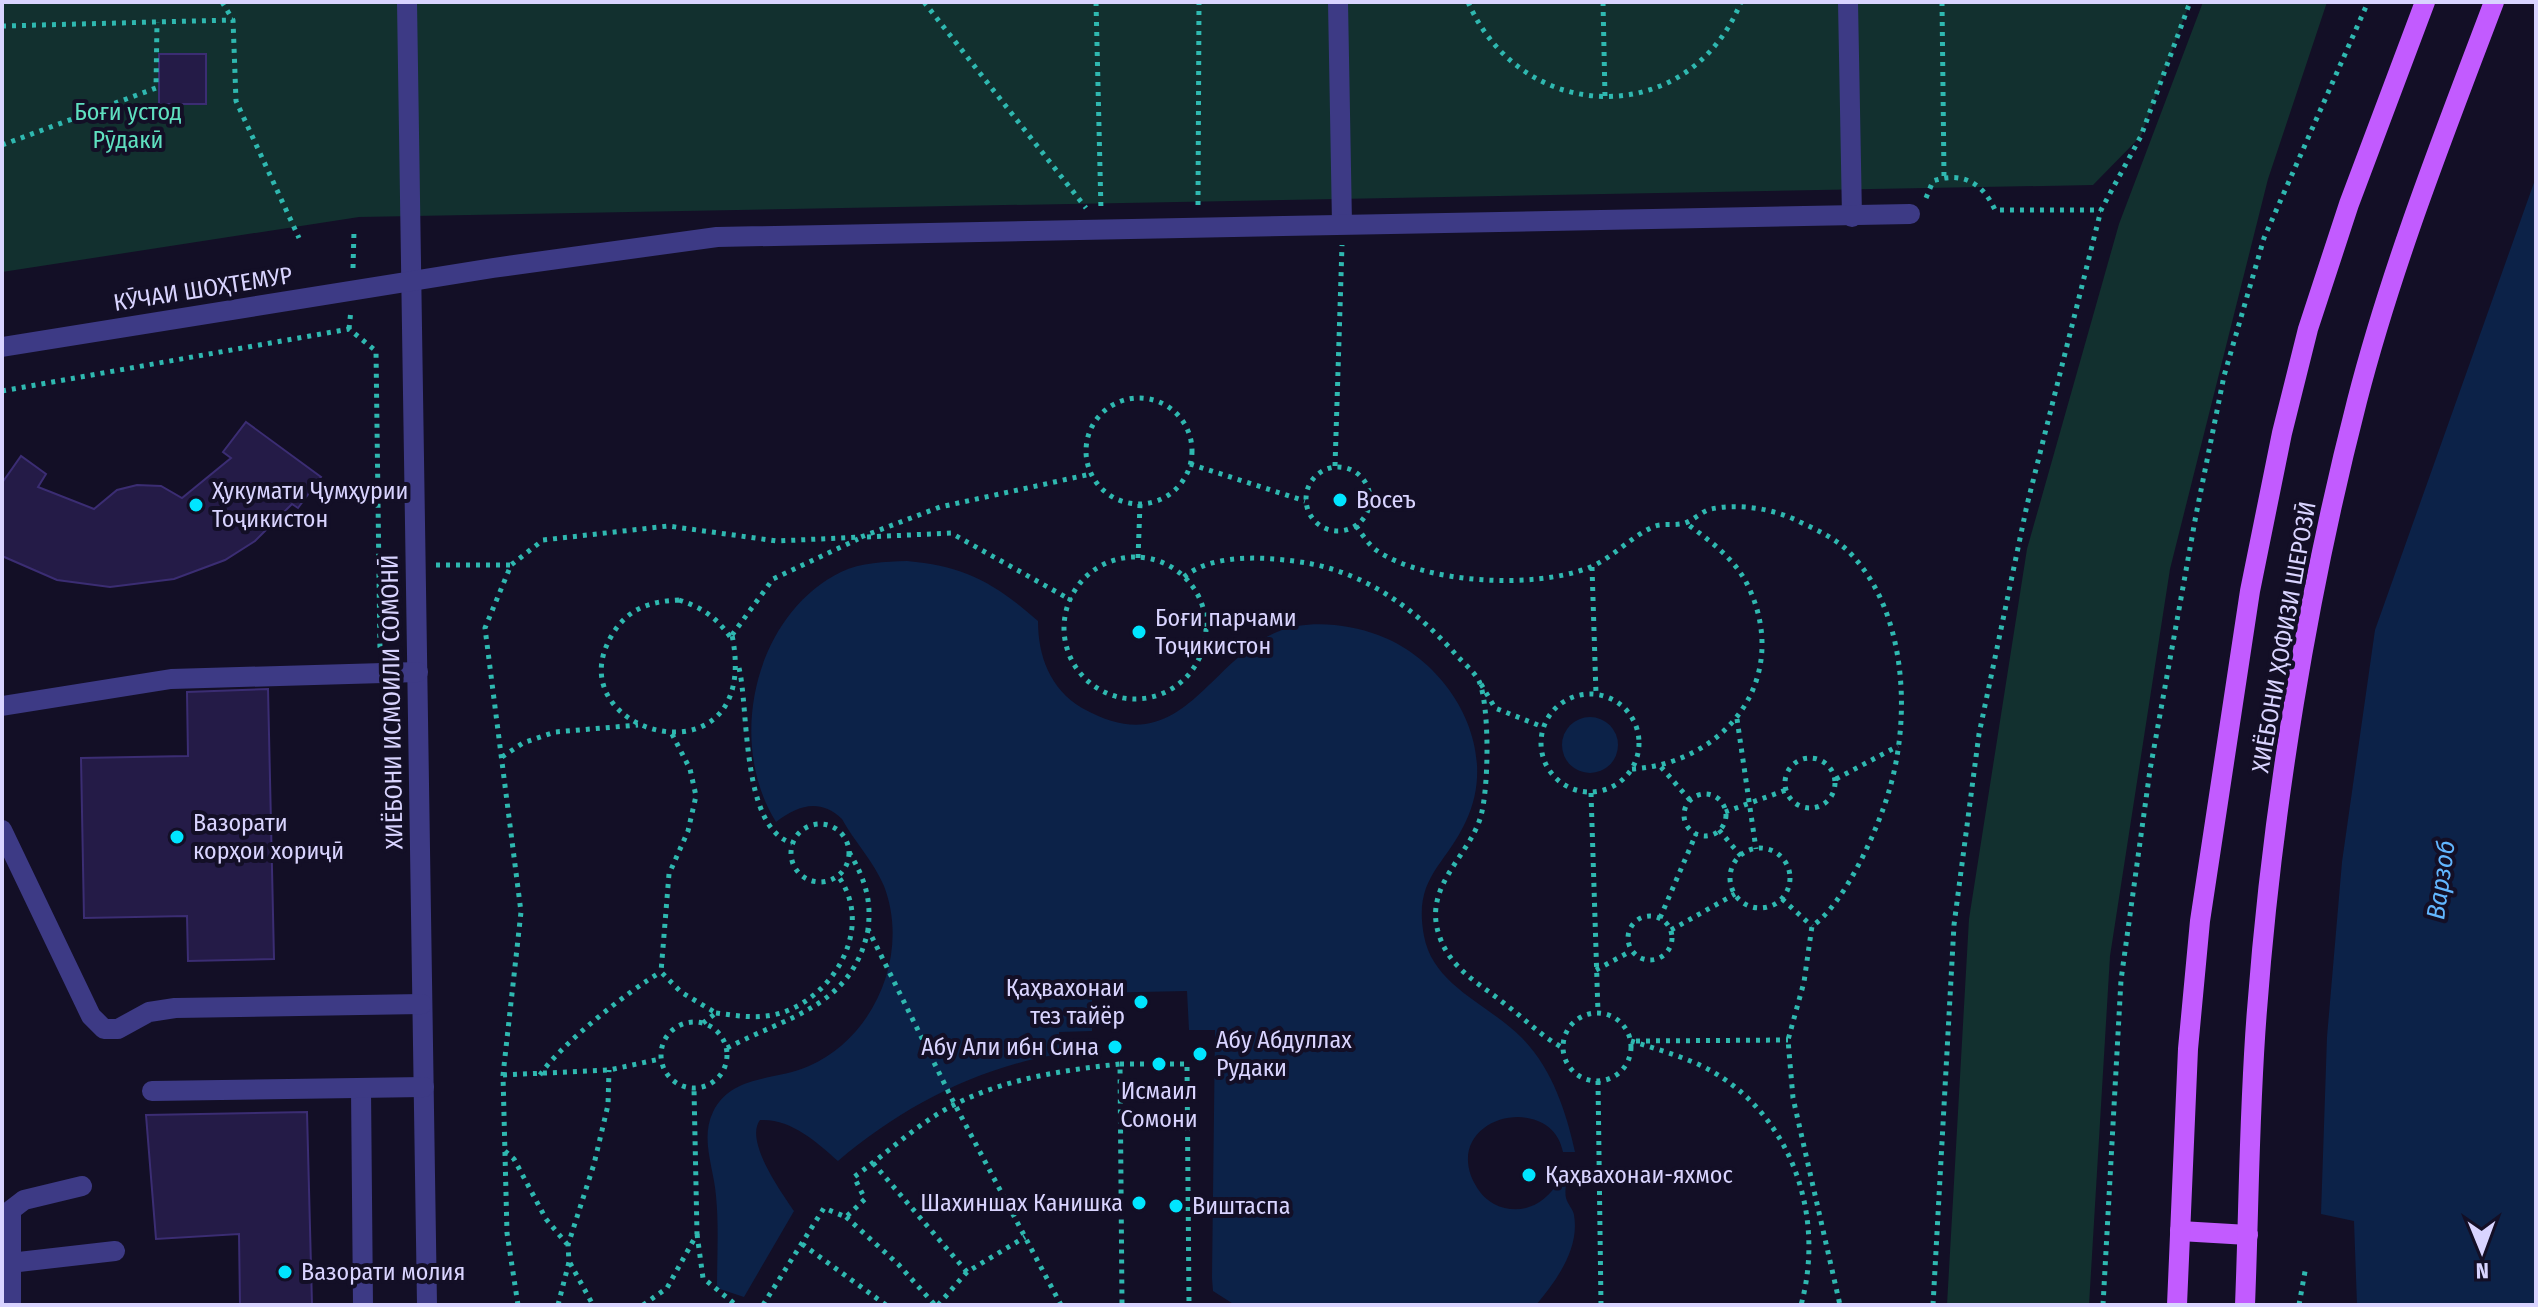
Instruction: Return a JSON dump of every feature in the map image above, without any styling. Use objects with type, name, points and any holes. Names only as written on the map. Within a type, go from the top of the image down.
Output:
[{"type":"main road","name":"ХИЁБОНИ ҲОФИЗИ ШЕРОЗӢ","points":[[2177,1305],[2188,1049],[2200,921],[2250,591],[2282,433],[2308,329],[2349,204],[2425,2]]},
{"type":"main road","name":"ХИЁБОНИ ҲОФИЗИ ШЕРОЗӢ","points":[[2245,1305],[2256,1031],[2264,941],[2291,736],[2325,544],[2354,414],[2387,297],[2494,2]]},
{"type":"main road","points":[[2180,1231],[2248,1235]]},
{"type":"street","name":"ХИЁБОНИ ИСМОИЛИ СОМОНӢ","points":[[407,2],[427,1305]]},
{"type":"street","points":[[1338,2],[1342,224]]},
{"type":"street","points":[[1848,2],[1852,217]]},
{"type":"street","name":"КӮЧАИ ШОҲТЕМУР","points":[[2,347],[717,237],[1910,214]]},
{"type":"street","points":[[2,706],[171,679],[418,672]]},
{"type":"street","points":[[2,830],[91,1016],[104,1029],[118,1029],[149,1012],[175,1008],[422,1004]]},
{"type":"street","points":[[152,1091],[424,1087]]},
{"type":"street","points":[[361,1089],[363,1305]]},
{"type":"street","points":[[11,1305],[9,1219],[15,1204],[82,1186]]},
{"type":"street","points":[[10,1263],[115,1251]]},
{"type":"path","points":[[222,2],[233,20],[236,101],[299,238]]},
{"type":"path","points":[[924,2],[1101,228]]},
{"type":"path","points":[[1096,2],[1101,228]]},
{"type":"path","points":[[1197,226],[1199,2]]},
{"type":"path","points":[[1468,2],[1489,40],[1521,71],[1561,91],[1605,97],[1650,90],[1691,69],[1723,37],[1741,2]]},
{"type":"path","points":[[1603,2],[1605,97]]},
{"type":"path","points":[[1942,2],[1944,177]]},
{"type":"path","points":[[1933,1305],[1954,925],[1979,734],[2027,505],[2101,210],[2141,136],[2190,2]]},
{"type":"path","points":[[2103,1305],[2121,980],[2150,770],[2202,484],[2224,376],[2264,238],[2368,2]]},
{"type":"path","points":[[2,26],[233,20]]},
{"type":"path","points":[[2,145],[156,88],[157,22]]},
{"type":"path","points":[[1910,214],[1923,207],[1933,181],[1944,177],[1961,177],[1976,183],[1988,195],[1995,210],[2101,210]]},
{"type":"path","points":[[1335,466],[1343,295],[1342,224]]},
{"type":"path","points":[[2,391],[349,329],[376,351],[380,673]]},
{"type":"path","points":[[1123,400],[1153,400],[1178,415],[1191,442],[1190,464],[1180,484],[1169,495],[1140,504],[1112,496],[1091,474],[1086,445],[1098,417],[1123,400]]},
{"type":"path","points":[[1190,464],[1305,501]]},
{"type":"path","points":[[1335,466],[1358,474],[1371,494],[1370,507],[1356,526],[1343,531],[1317,525],[1305,501],[1313,477],[1335,466]]},
{"type":"path","points":[[638,725],[615,706],[606,686],[603,664],[608,642],[619,623],[636,609],[657,601],[679,600],[700,607],[718,619],[731,638],[773,579],[861,537],[940,507],[1091,474]]},
{"type":"path","points":[[1138,558],[1140,504]]},
{"type":"path","points":[[1356,526],[1374,549],[1439,575],[1480,581],[1513,581],[1592,567],[1656,526],[1686,523],[1710,509],[1749,508],[1773,512],[1831,537],[1852,555],[1881,603],[1894,638],[1899,672],[1899,746],[1884,808],[1865,849],[1828,915],[1812,926],[1804,982],[1788,1040],[1793,1098],[1840,1305]]},
{"type":"path","points":[[1632,769],[1661,767],[1690,757],[1715,741],[1737,719],[1751,695],[1760,668],[1762,640],[1758,612],[1749,586],[1733,562],[1686,523]]},
{"type":"path","points":[[518,1305],[507,1233],[503,1075],[521,912],[485,628],[511,565],[543,540],[668,526],[777,541],[951,533],[1071,600]]},
{"type":"path","points":[[1138,558],[1168,565],[1184,577],[1201,600],[1207,625],[1203,649],[1192,671],[1174,688],[1151,697],[1126,699],[1103,692],[1083,677],[1069,656],[1064,632],[1071,600],[1078,585],[1096,569],[1119,559],[1138,558]]},
{"type":"path","points":[[1184,577],[1197,566],[1253,558],[1308,564],[1348,575],[1392,596],[1435,630],[1479,681],[1495,708],[1543,727]]},
{"type":"path","points":[[415,564],[511,565]]},
{"type":"path","points":[[1592,567],[1596,694]]},
{"type":"path","points":[[732,635],[743,686],[745,734],[756,792],[772,832],[792,843]]},
{"type":"path","points":[[502,757],[523,743],[555,732],[638,725],[672,734],[694,729],[713,718],[728,701],[736,681],[737,659]]},
{"type":"path","points":[[1479,681],[1489,758],[1486,800],[1479,823],[1444,880],[1438,902],[1438,932],[1449,957],[1469,978],[1506,1004],[1541,1036],[1563,1048]]},
{"type":"path","points":[[1579,694],[1596,694],[1615,700],[1630,713],[1638,731],[1639,750],[1632,769],[1615,786],[1591,793],[1572,789],[1556,780],[1542,755],[1543,727],[1564,700],[1579,694]]},
{"type":"path","points":[[1737,719],[1756,849]]},
{"type":"path","points":[[540,1075],[568,1044],[661,972],[669,874],[688,831],[696,796],[690,769],[672,734]]},
{"type":"path","points":[[1836,779],[1899,746]]},
{"type":"path","points":[[1818,759],[1826,763],[1836,779],[1833,795],[1820,806],[1796,804],[1786,790],[1787,772],[1800,760],[1818,759]]},
{"type":"path","points":[[1661,767],[1690,800]]},
{"type":"path","points":[[1725,812],[1786,790]]},
{"type":"path","points":[[1591,793],[1598,1013]]},
{"type":"path","points":[[1701,794],[1714,796],[1725,812],[1719,830],[1708,835],[1696,834],[1684,819],[1690,800],[1701,794]]},
{"type":"path","points":[[727,1048],[793,1020],[827,998],[850,978],[870,932],[870,909],[864,878],[842,834],[824,824],[805,828],[792,843],[792,863],[803,877],[821,882],[838,876],[844,869],[849,852]]},
{"type":"path","points":[[1719,830],[1741,856]]},
{"type":"path","points":[[1660,918],[1696,834]]},
{"type":"path","points":[[1756,849],[1767,849],[1784,861],[1790,880],[1782,899],[1766,908],[1757,908],[1735,894],[1731,874],[1741,856],[1756,849]]},
{"type":"path","points":[[661,972],[681,992],[716,1013],[759,1018],[786,1012],[832,977],[851,944],[854,929],[845,885],[838,876]]},
{"type":"path","points":[[1671,930],[1735,894]]},
{"type":"path","points":[[1782,899],[1812,926]]},
{"type":"path","points":[[1652,916],[1660,918],[1671,930],[1671,946],[1661,958],[1645,960],[1631,951],[1628,935],[1636,921],[1652,916]]},
{"type":"path","points":[[870,932],[954,1103],[1061,1305]]},
{"type":"path","points":[[1596,970],[1631,951]]},
{"type":"path","points":[[703,1023],[716,1013]]},
{"type":"path","points":[[1598,1013],[1623,1024],[1631,1041],[1626,1064],[1619,1073],[1598,1081],[1573,1072],[1563,1048],[1564,1037],[1577,1019],[1598,1013]]},
{"type":"path","points":[[703,1023],[714,1028],[727,1048],[725,1068],[713,1083],[694,1089],[668,1077],[660,1059],[665,1038],[672,1030],[681,1024],[703,1023]]},
{"type":"path","points":[[1631,1041],[1788,1040]]},
{"type":"path","points":[[1631,1041],[1707,1069],[1741,1093],[1769,1123],[1791,1158],[1805,1197],[1811,1238],[1808,1280],[1801,1305]]},
{"type":"path","points":[[503,1075],[609,1070],[660,1059]]},
{"type":"path","points":[[1120,1064],[1122,1305]]},
{"type":"path","points":[[846,1217],[865,1199],[854,1177],[954,1103],[1021,1079],[1120,1064],[1187,1064],[1189,1305]]},
{"type":"path","points":[[558,1305],[569,1262],[568,1245],[598,1149],[608,1105],[609,1070]]},
{"type":"path","points":[[1598,1081],[1601,1305]]},
{"type":"path","points":[[694,1089],[697,1234],[703,1278],[736,1305]]},
{"type":"path","points":[[505,1151],[514,1159],[546,1219],[568,1245]]},
{"type":"path","points":[[873,1163],[967,1272]]},
{"type":"path","points":[[763,1305],[824,1208],[846,1217],[937,1305],[967,1272],[1025,1237]]},
{"type":"path","points":[[643,1305],[667,1288],[697,1234]]},
{"type":"path","points":[[802,1244],[886,1305]]},
{"type":"path","points":[[569,1262],[593,1305]]},
{"type":"path","points":[[2299,1305],[2306,1266]]},
{"type":"green space","name":"Боғи устод Рӯдакӣ","points":[[2,2],[2190,2],[2141,136],[2093,185],[359,217],[2,272]]},
{"type":"green space","points":[[2203,2],[2327,2],[2268,179],[2170,569],[2110,956],[2089,1305],[1947,1305],[1969,919],[2027,549],[2119,224]]},
{"type":"water","name":"Варзоб","points":[[2536,177],[2536,1305],[2357,1305],[2354,1221],[2321,1214],[2327,1037],[2342,862],[2375,630]]},
{"type":"water","points":[[907,561],[962,572],[1007,596],[1038,621],[1043,659],[1062,691],[1082,708],[1116,722],[1144,724],[1168,717],[1189,703],[1252,647],[1277,632],[1302,625],[1341,626],[1378,635],[1404,647],[1427,665],[1446,686],[1462,710],[1472,737],[1477,765],[1475,793],[1458,837],[1427,886],[1422,916],[1424,936],[1429,953],[1451,982],[1509,1026],[1533,1050],[1550,1077],[1562,1106],[1575,1152],[1563,1152],[1555,1134],[1541,1122],[1523,1117],[1505,1119],[1488,1126],[1475,1138],[1468,1155],[1471,1176],[1483,1196],[1506,1208],[1517,1209],[1538,1203],[1554,1188],[1564,1167],[1569,1167],[1566,1194],[1574,1215],[1573,1240],[1565,1264],[1536,1305],[1235,1305],[1213,1291],[1215,1030],[1189,1030],[1187,991],[1092,993],[1092,1031],[1059,1032],[1059,1054],[998,1069],[941,1092],[888,1123],[838,1161],[792,1127],[760,1120],[756,1129],[757,1141],[766,1167],[794,1211],[744,1297],[717,1288],[717,1207],[708,1143],[713,1112],[731,1091],[755,1080],[809,1066],[832,1053],[852,1035],[869,1014],[881,991],[893,939],[891,912],[884,886],[842,819],[826,808],[809,806],[792,811],[776,822],[761,790],[753,755],[752,719],[757,683],[769,649],[787,618],[811,592],[841,572],[857,566]]},
{"type":"water","points":[[1590,717],[1610,725],[1618,745],[1610,765],[1590,773],[1570,765],[1562,745],[1570,725]]},
{"type":"building","points":[[159,54],[206,54],[206,104],[159,104]]},
{"type":"building","name":"Ҳукумати Ҷумҳурии Тоҷикистон","points":[[246,422],[321,477],[298,508],[292,504],[255,541],[225,560],[174,579],[110,587],[57,580],[2,556],[2,483],[21,456],[46,474],[38,487],[94,509],[117,490],[137,485],[161,486],[182,498],[231,458],[223,452]]},
{"type":"building","name":"Вазорати корҳои хориҷӣ","points":[[268,689],[274,959],[188,961],[187,916],[84,918],[81,758],[188,756],[187,692]]},
{"type":"building","points":[[307,1112],[312,1305],[240,1305],[239,1234],[156,1239],[146,1115]]},
{"type":"place","name":"Восеъ","points":[[1340,500]]},
{"type":"place","name":"Ҳукумати Ҷумҳурии Тоҷикистон","points":[[196,505]]},
{"type":"place","name":"Боғи парчами Тоҷикистон","points":[[1139,632]]},
{"type":"place","name":"Вазорати корҳои хориҷӣ","points":[[177,837]]},
{"type":"place","name":"Қаҳвахонаи тез тайёр","points":[[1141,1002]]},
{"type":"place","name":"Абу Али ибн Сина","points":[[1115,1047]]},
{"type":"place","name":"Абу Абдуллах Рудаки","points":[[1200,1054]]},
{"type":"place","name":"Исмаил Сомони","points":[[1159,1064]]},
{"type":"place","name":"Қаҳвахонаи-яхмос","points":[[1529,1175]]},
{"type":"place","name":"Шахиншах Канишка","points":[[1139,1203]]},
{"type":"place","name":"Виштаспа","points":[[1176,1206]]},
{"type":"place","name":"Вазорати молия","points":[[285,1272]]}]
